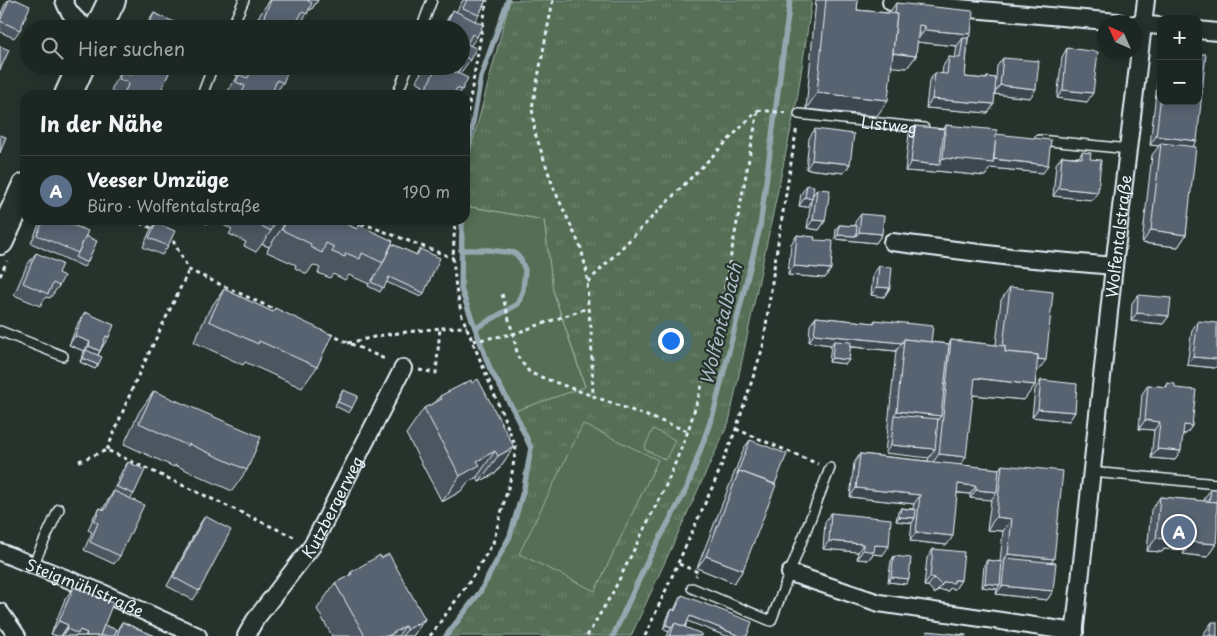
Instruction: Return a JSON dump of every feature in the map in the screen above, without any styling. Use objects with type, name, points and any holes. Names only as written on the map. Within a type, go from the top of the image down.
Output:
[{"type":"main road","points":[[102,20],[112,0]]},
{"type":"main road","points":[[70,90],[77,75]]},
{"type":"main road","points":[[0,241],[20,198]]},
{"type":"street","points":[[64,0],[77,20]]},
{"type":"street","name":"Wolfentalstraße","points":[[1142,15],[1146,0]]},
{"type":"street","points":[[891,2],[1097,20]]},
{"type":"street","points":[[1142,24],[1157,26]]},
{"type":"street","points":[[1202,30],[1217,32]]},
{"type":"street","name":"Wolfentalstraße","points":[[1074,634],[1128,149],[1136,60]]},
{"type":"street","points":[[892,242],[1011,257],[1114,266]]},
{"type":"street","name":"Kutzbergerweg","points":[[246,636],[255,620],[312,546],[404,368]]},
{"type":"street","name":"Steigmühlstraße","points":[[0,552],[105,594],[198,636]]},
{"type":"street","points":[[790,573],[879,603],[1074,634]]},
{"type":"street","points":[[0,612],[17,636]]},
{"type":"lane","points":[[235,20],[244,0]]},
{"type":"lane","points":[[424,20],[432,0]]},
{"type":"lane","points":[[202,90],[210,75]]},
{"type":"lane","points":[[399,90],[405,75]]},
{"type":"lane","name":"Listweg","points":[[799,114],[933,129]]},
{"type":"lane","points":[[1030,139],[1128,149]]},
{"type":"lane","points":[[0,331],[63,356]]},
{"type":"lane","points":[[692,588],[771,621],[830,468]]},
{"type":"lane","points":[[1092,472],[1217,484]]},
{"type":"lane","points":[[34,565],[59,508]]},
{"type":"path","points":[[470,99],[487,0]]},
{"type":"path","points":[[553,0],[532,108],[535,133],[554,189],[581,248],[588,282],[593,396]]},
{"type":"path","points":[[588,282],[758,110]]},
{"type":"path","points":[[645,636],[716,479],[736,429],[763,347],[799,114],[758,110]]},
{"type":"path","points":[[587,636],[622,575],[668,481],[688,431],[714,346],[758,110]]},
{"type":"path","points":[[145,225],[171,237],[189,270],[286,314]]},
{"type":"path","points":[[367,225],[452,258]]},
{"type":"path","points":[[430,636],[470,581],[493,543],[512,473],[516,448],[462,316],[452,258],[455,225]]},
{"type":"path","points":[[79,461],[107,450],[135,382],[189,270]]},
{"type":"path","points":[[502,294],[518,357],[530,373],[688,431]]},
{"type":"path","points":[[473,341],[513,334],[588,308]]},
{"type":"path","points":[[348,343],[383,334],[467,326]]},
{"type":"path","points":[[322,331],[404,368],[436,373],[440,328]]},
{"type":"path","points":[[736,429],[830,468]]},
{"type":"path","points":[[107,450],[312,546]]},
{"type":"path","points":[[679,564],[698,572]]},
{"type":"green space","points":[[510,0],[812,0],[797,100],[729,422],[631,636],[446,636],[480,592],[510,536],[524,488],[531,449],[514,411],[585,386],[553,291],[544,220],[470,207],[470,152]]},
{"type":"green space","points":[[470,207],[544,220],[553,291],[585,387],[514,411],[490,369],[461,289],[462,225],[470,225]]},
{"type":"green space","points":[[583,424],[658,460],[595,591],[519,554]]},
{"type":"green space","points":[[653,429],[675,440],[666,460],[644,449]]},
{"type":"building","points":[[9,0],[17,0],[30,6],[24,20],[20,20],[20,30],[0,21]]},
{"type":"building","points":[[271,0],[308,0],[312,3],[307,14],[302,12],[298,20],[257,20],[258,17],[263,19]]},
{"type":"building","points":[[467,0],[486,0],[479,15],[463,8]]},
{"type":"building","points":[[826,0],[858,0],[857,10],[897,14],[888,100],[817,93]]},
{"type":"building","points":[[896,3],[973,11],[971,34],[925,30],[925,26],[919,25],[916,56],[893,53],[897,14],[895,14]]},
{"type":"building","points":[[453,10],[483,25],[477,37],[472,34],[470,38],[470,20],[448,20]]},
{"type":"building","points":[[154,13],[170,20],[151,20]]},
{"type":"building","points":[[963,38],[968,38],[965,77],[996,78],[994,104],[932,99],[935,73],[947,74],[949,57],[960,58]]},
{"type":"building","points":[[470,45],[476,48],[470,60]]},
{"type":"building","points":[[0,46],[9,50],[0,70]]},
{"type":"building","points":[[1067,48],[1097,52],[1093,93],[1063,90]]},
{"type":"building","points":[[1202,54],[1206,54],[1202,93]]},
{"type":"building","points":[[1003,58],[1039,61],[1036,89],[1000,85]]},
{"type":"building","points":[[120,75],[168,75],[161,90],[126,90],[129,83],[119,79]]},
{"type":"building","points":[[239,75],[248,78],[249,75],[286,75],[283,83],[277,80],[273,90],[243,90],[245,86],[236,82]]},
{"type":"building","points":[[432,75],[462,75],[468,78],[462,90],[457,88],[456,90],[425,90]]},
{"type":"building","points":[[1160,105],[1201,105],[1197,141],[1156,136]]},
{"type":"building","points":[[946,125],[997,130],[993,163],[943,158]]},
{"type":"building","points":[[915,126],[944,129],[940,165],[911,162]]},
{"type":"building","points":[[815,129],[854,134],[850,164],[812,160]]},
{"type":"building","points":[[996,134],[1051,140],[1048,165],[994,159]]},
{"type":"building","points":[[0,135],[6,137],[0,153]]},
{"type":"building","points":[[1161,143],[1196,147],[1186,235],[1151,230]]},
{"type":"building","points":[[1082,152],[1091,153],[1090,159],[1101,160],[1098,192],[1059,188],[1062,156],[1082,158]]},
{"type":"building","points":[[807,185],[814,186],[812,199],[805,197]]},
{"type":"building","points":[[817,189],[830,190],[825,221],[813,220]]},
{"type":"building","points":[[861,214],[884,216],[882,234],[859,232]]},
{"type":"building","points":[[42,225],[73,225],[88,231],[78,253],[37,235]]},
{"type":"building","points":[[155,225],[161,225],[175,231],[168,246],[149,238]]},
{"type":"building","points":[[259,225],[274,225],[271,231]]},
{"type":"building","points":[[284,225],[349,225],[357,229],[359,225],[393,241],[383,263],[362,253],[360,259],[346,253],[345,257],[332,252],[334,247],[326,243],[322,253],[310,247],[311,244],[282,230]]},
{"type":"building","points":[[839,225],[857,226],[856,236],[838,235]]},
{"type":"building","points":[[797,235],[815,237],[814,240],[833,241],[831,269],[794,266]]},
{"type":"building","points":[[86,236],[97,241],[87,263],[75,257]]},
{"type":"building","points":[[392,244],[417,255],[420,249],[440,258],[424,293],[389,277],[384,288],[371,282]]},
{"type":"building","points":[[36,253],[62,264],[58,273],[64,276],[59,286],[53,283],[48,294],[23,283]]},
{"type":"building","points":[[879,266],[892,267],[890,288],[877,287]]},
{"type":"building","points":[[1010,287],[1053,292],[1046,360],[1038,359],[1038,355],[1005,352],[1005,346],[1003,346]]},
{"type":"building","points":[[224,289],[273,312],[275,308],[332,335],[317,367],[259,341],[258,344],[209,321]]},
{"type":"building","points":[[1138,295],[1171,298],[1169,316],[1137,313]]},
{"type":"building","points":[[85,312],[114,325],[109,337],[106,336],[100,351],[89,346],[90,342],[75,336]]},
{"type":"building","points":[[816,317],[875,323],[875,320],[933,326],[931,342],[904,339],[902,343],[814,334]]},
{"type":"building","points":[[1198,321],[1217,323],[1217,359],[1193,357]]},
{"type":"building","points":[[904,339],[949,344],[941,416],[897,411]]},
{"type":"building","points":[[951,340],[1005,346],[1005,352],[1038,355],[1035,385],[975,378],[966,457],[939,454]]},
{"type":"building","points":[[834,341],[851,342],[849,360],[832,358]]},
{"type":"building","points":[[86,350],[102,357],[98,365],[83,358]]},
{"type":"building","points":[[478,379],[514,447],[498,456],[495,451],[477,461],[480,465],[460,476],[424,408],[442,399],[440,396],[471,380],[472,383]]},
{"type":"building","points":[[1041,380],[1077,384],[1075,412],[1038,409]]},
{"type":"building","points":[[1167,383],[1175,384],[1175,388],[1196,390],[1192,426],[1184,425],[1181,451],[1157,449],[1160,422],[1145,420],[1148,385],[1167,387]]},
{"type":"building","points":[[343,390],[358,396],[352,408],[338,402]]},
{"type":"building","points":[[154,391],[261,437],[247,470],[189,444],[188,446],[139,423]]},
{"type":"building","points":[[894,415],[938,419],[935,449],[891,445]]},
{"type":"building","points":[[750,440],[787,454],[775,484],[739,471],[737,474]]},
{"type":"building","points":[[860,454],[999,469],[997,492],[976,490],[976,486],[958,484],[953,536],[916,532],[920,495],[856,488]]},
{"type":"building","points":[[128,462],[145,470],[134,494],[117,487]]},
{"type":"building","points":[[1002,465],[1063,471],[1054,559],[1008,554],[1012,519],[996,517]]},
{"type":"building","points":[[739,471],[776,485],[743,570],[706,556]]},
{"type":"building","points":[[1211,489],[1217,489],[1217,502],[1209,502]]},
{"type":"building","points":[[114,491],[144,505],[120,556],[90,542],[98,523],[94,521],[100,508],[105,510]]},
{"type":"building","points":[[1160,497],[1217,502],[1216,544],[1192,542],[1192,538],[1171,536],[1170,540],[1156,538]]},
{"type":"building","points":[[901,508],[916,510],[915,518],[899,517]]},
{"type":"building","points":[[831,513],[891,519],[889,546],[875,545],[874,552],[863,550],[863,544],[829,541]]},
{"type":"building","points":[[205,516],[231,530],[199,591],[173,577]]},
{"type":"building","points":[[933,549],[964,552],[961,580],[954,580],[954,583],[944,582],[941,585],[934,578],[930,577]]},
{"type":"building","points":[[389,554],[425,619],[407,630],[405,626],[388,636],[365,636],[335,583],[380,555],[381,558]]},
{"type":"building","points":[[894,556],[911,558],[909,579],[891,577]]},
{"type":"building","points":[[1005,558],[1056,563],[1053,591],[1002,586]]},
{"type":"building","points":[[987,560],[1002,562],[1000,585],[985,583]]},
{"type":"building","points":[[74,587],[113,603],[100,636],[86,636],[87,633],[80,630],[78,634],[67,629],[68,625],[59,621]]},
{"type":"building","points":[[682,595],[752,622],[747,636],[740,636],[690,616],[685,627],[675,623],[672,627],[666,625],[672,609],[675,611]]},
{"type":"building","points":[[122,622],[155,636],[117,636]]},
{"type":"building","points":[[1212,622],[1217,622],[1217,636],[1210,636]]},
{"type":"building","points":[[675,623],[702,634],[701,636],[670,636]]},
{"type":"building","points":[[104,625],[117,630],[114,636],[100,636]]},
{"type":"building","points":[[927,631],[966,635],[966,636],[926,636]]},
{"type":"waterway","points":[[470,139],[481,77],[508,0]]},
{"type":"waterway","name":"Wolfentalbach","points":[[613,636],[648,560],[687,488],[714,411],[760,227],[790,0]]},
{"type":"waterway","points":[[446,636],[480,592],[510,536],[524,488],[531,448],[514,411],[490,369],[461,289],[462,225]]},
{"type":"waterway","points":[[461,250],[515,253],[521,260],[525,270],[523,290],[518,304],[476,328]]},
{"type":"place","name":"Veeser Umzüge","points":[[1179,532]]}]
